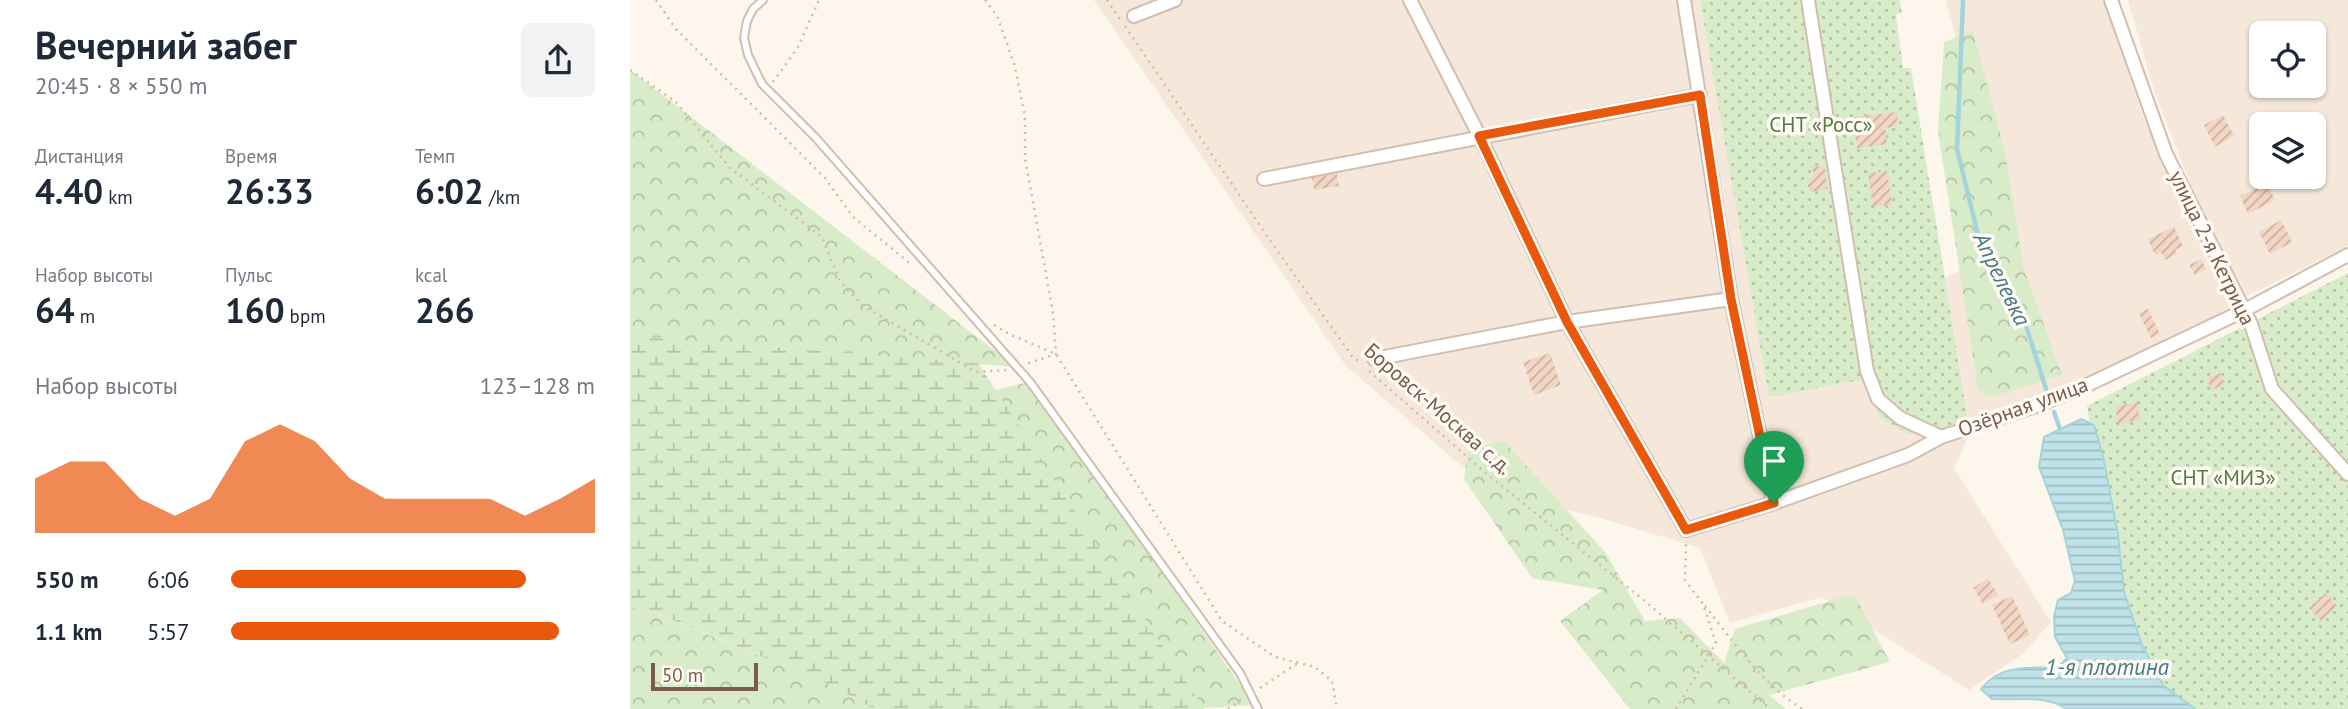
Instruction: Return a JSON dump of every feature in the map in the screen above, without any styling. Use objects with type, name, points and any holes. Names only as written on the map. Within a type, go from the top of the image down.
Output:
[{"type":"street","points":[[1134,16],[1175,0]]},
{"type":"street","points":[[1410,0],[1479,136],[1567,322],[1686,530]]},
{"type":"street","points":[[1684,0],[1731,299],[1774,503]]},
{"type":"street","points":[[1808,0],[1867,371],[1878,398],[1900,418],[1941,436]]},
{"type":"street","name":"улица 2-я Кетрица","points":[[2111,0],[2166,153],[2251,324],[2272,390],[2348,474]]},
{"type":"street","points":[[1264,179],[1700,95]]},
{"type":"street","name":"Озёрная улица","points":[[1686,530],[1774,503],[1908,455],[1941,436],[2036,406],[2083,387],[2243,311],[2348,256]]},
{"type":"street","points":[[1374,359],[1567,322],[1731,299]]},
{"type":"lane","points":[[763,0],[753,9],[747,21],[744,38],[748,55],[762,84],[816,138],[1038,393],[1240,673],[1258,709]]},
{"type":"path","points":[[656,0],[676,29],[825,178],[853,217],[913,266]]},
{"type":"path","points":[[769,91],[798,47],[819,0]]},
{"type":"path","points":[[985,0],[997,16],[1013,64],[1022,103],[1025,158],[1053,313],[1056,354],[1222,621],[1275,657],[1315,667],[1332,681],[1337,709]]},
{"type":"path","name":"Боровск-Москва с.д.","points":[[1107,0],[1352,356],[1488,475],[1646,602],[1770,709]]},
{"type":"path","points":[[630,70],[676,102],[730,167],[822,237],[840,281],[863,306],[976,372],[1005,371],[1056,354]]},
{"type":"path","points":[[987,321],[1011,335],[1056,354]]},
{"type":"path","points":[[1686,530],[1685,580],[1743,653],[1786,699],[1803,709]]},
{"type":"path","points":[[1676,709],[1716,643],[1703,604]]},
{"type":"path","points":[[1228,709],[1298,663]]},
{"type":"shaded area","points":[[1094,0],[1700,0],[1708,46],[1852,380],[1865,379],[1970,433],[1954,468],[2051,622],[2023,654],[1969,690],[1822,597],[1730,623],[1700,548],[1597,517],[1493,493],[1346,366]]},
{"type":"shaded area","points":[[1946,0],[2103,0],[2144,119],[2231,308],[2153,348],[2067,386],[1968,418],[1945,278],[1988,257],[1972,102]]},
{"type":"shaded area","points":[[2128,0],[2348,0],[2348,246],[2247,296],[2201,212],[2154,90]]},
{"type":"green space","name":"СНТ «Росс»","points":[[1700,0],[1900,0],[1902,13],[1896,15],[1903,68],[1911,68],[1970,433],[1908,434],[1879,417],[1865,379],[1769,397]]},
{"type":"green space","points":[[1973,31],[2005,151],[2023,267],[2062,375],[1988,398],[1978,389],[1938,131],[1944,42]]},
{"type":"green space","points":[[630,70],[1016,367],[630,336]]},
{"type":"green space","name":"СНТ «МИЗ»","points":[[2348,273],[2348,709],[2166,709],[2116,603],[2087,406]]},
{"type":"green space","points":[[630,336],[978,363],[1204,709],[874,709],[831,685],[641,607],[630,608]]},
{"type":"green space","points":[[1030,382],[1254,705],[1203,708],[994,390]]},
{"type":"green space","points":[[1504,441],[1605,552],[1645,621],[1680,618],[1724,663],[1735,629],[1854,594],[1890,662],[1769,695],[1786,709],[1630,709],[1560,621],[1603,590],[1532,578],[1464,479],[1469,449]]},
{"type":"green space","points":[[640,607],[831,685],[874,709],[630,709],[630,608]]},
{"type":"water","name":"1-я плотина","points":[[2081,419],[2094,425],[2103,456],[2118,535],[2124,592],[2142,645],[2163,685],[2195,709],[2066,709],[2050,701],[1992,699],[1981,689],[1997,675],[2015,669],[2057,668],[2067,658],[2055,637],[2054,617],[2058,600],[2071,593],[2075,581],[2063,530],[2039,467],[2044,437]]},
{"type":"building","points":[[1897,112],[1898,126],[1885,128],[1887,144],[1857,148],[1855,134],[1845,135],[1843,119]]},
{"type":"building","points":[[2223,115],[2234,136],[2215,147],[2204,125]]},
{"type":"building","points":[[1824,166],[1828,189],[1810,192],[1809,178],[1814,177],[1812,167]]},
{"type":"building","points":[[1336,169],[1339,186],[1314,190],[1311,174]]},
{"type":"building","points":[[1887,171],[1892,204],[1873,207],[1868,173]]},
{"type":"building","points":[[2255,189],[2270,189],[2275,200],[2248,214],[2240,196]]},
{"type":"building","points":[[2281,220],[2292,242],[2270,254],[2259,232]]},
{"type":"building","points":[[2174,227],[2183,246],[2175,250],[2177,254],[2165,260],[2161,252],[2155,255],[2148,239]]},
{"type":"building","points":[[2201,259],[2206,269],[2195,275],[2189,265]]},
{"type":"building","points":[[2148,309],[2160,334],[2151,338],[2139,313]]},
{"type":"building","points":[[1550,353],[1561,385],[1534,395],[1523,362]]},
{"type":"building","points":[[2221,373],[2225,385],[2211,390],[2207,378]]},
{"type":"building","points":[[2137,403],[2140,420],[2118,423],[2115,406]]},
{"type":"building","points":[[1988,578],[1998,595],[1983,604],[1973,588]]},
{"type":"building","points":[[2326,593],[2337,606],[2321,621],[2309,608]]},
{"type":"building","points":[[2012,596],[2030,635],[2010,644],[1992,605]]},
{"type":"waterway","name":"Апрелевка","points":[[1963,0],[1957,149],[1978,235],[2021,310],[2046,389]]},
{"type":"waterway","points":[[2054,412],[2060,429]]},
{"type":"route","points":[[1700,95],[1731,299],[1774,503],[1686,530],[1567,322],[1479,136],[1700,95]]}]
